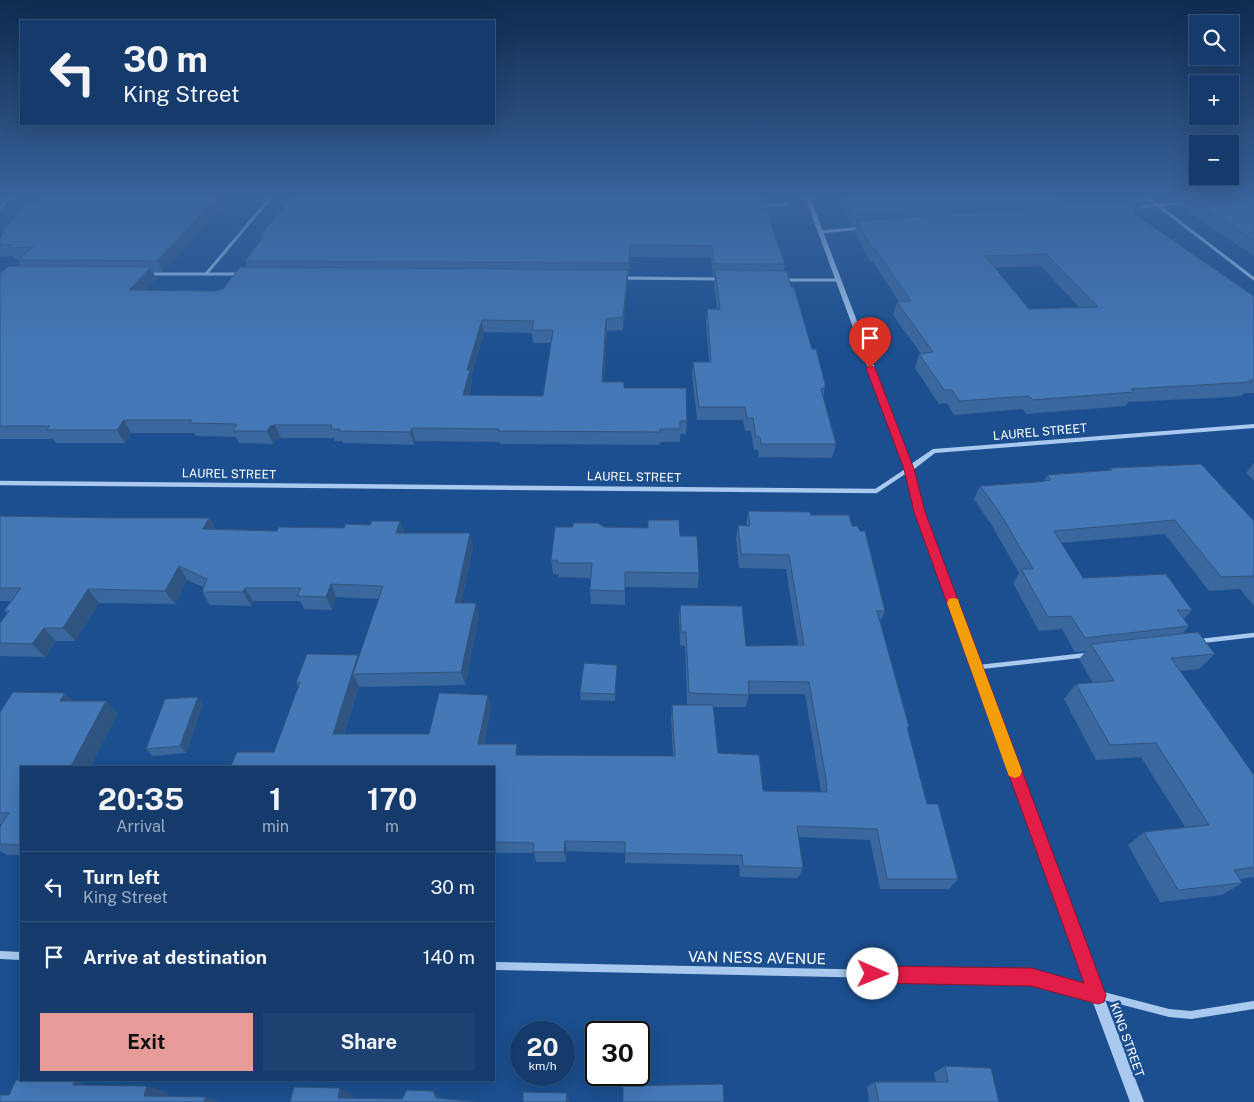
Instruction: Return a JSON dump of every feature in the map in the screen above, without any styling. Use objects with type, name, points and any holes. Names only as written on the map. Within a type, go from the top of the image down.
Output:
[{"type":"street","points":[[206,274],[228,248]]},
{"type":"street","name":"KING STREET","points":[[827,248],[909,469],[920,512],[978,667],[1049,868],[1137,1102]]},
{"type":"street","points":[[1214,248],[1254,279]]},
{"type":"street","points":[[147,274],[246,274]]},
{"type":"street","points":[[614,278],[723,279]]},
{"type":"street","points":[[783,280],[838,280]]},
{"type":"street","name":"LAUREL STREET","points":[[0,483],[876,491],[933,451],[1254,426]]},
{"type":"street","points":[[0,955],[20,956]]},
{"type":"street","name":"VAN NESS AVENUE","points":[[495,966],[1031,977],[1169,1013],[1191,1015],[1254,1006]]},
{"type":"lane","points":[[1195,642],[1254,635]]},
{"type":"lane","points":[[978,667],[1098,653]]},
{"type":"building","points":[[31,248],[169,248],[157,261],[18,260]]},
{"type":"building","points":[[255,248],[630,248],[629,263],[245,261]]},
{"type":"building","points":[[712,248],[780,248],[785,264],[714,264]]},
{"type":"building","points":[[872,248],[1184,248],[1254,296],[1254,380],[1249,380],[1251,382],[1131,389],[1134,392],[1033,400],[1029,396],[959,401],[952,390],[944,390],[919,354],[933,352],[897,302],[911,301],[876,250]],"holes":[[[1046,254],[1098,307],[1029,309],[985,256]]]},
{"type":"building","points":[[9,266],[151,267],[129,290],[215,291],[223,289],[240,267],[628,270],[623,317],[606,319],[602,382],[624,382],[624,388],[686,388],[687,421],[680,421],[680,429],[660,429],[660,432],[498,431],[499,429],[412,428],[410,432],[339,431],[340,429],[331,429],[332,425],[275,425],[270,426],[267,431],[233,431],[237,424],[189,423],[192,420],[124,420],[117,430],[46,430],[50,426],[0,426],[0,273]],"holes":[[[482,320],[534,321],[532,330],[553,330],[543,396],[463,395],[470,370],[467,370]]]},
{"type":"building","points":[[715,270],[787,271],[791,287],[794,287],[812,349],[816,349],[825,384],[825,388],[821,389],[836,444],[761,444],[760,437],[756,437],[753,418],[747,418],[745,407],[699,407],[693,362],[711,362],[707,309],[720,309]]},
{"type":"building","points":[[1201,464],[1254,521],[1254,577],[1221,577],[1175,520],[1054,531],[1083,578],[1166,574],[1192,610],[1177,610],[1189,626],[1085,638],[1071,616],[1048,617],[1021,569],[1033,569],[998,510],[980,486],[1037,482],[1051,480],[1047,475],[1112,470],[1110,468]]},
{"type":"building","points":[[748,511],[810,512],[811,515],[849,515],[852,526],[858,526],[860,531],[865,531],[885,611],[877,611],[909,727],[907,727],[927,804],[938,804],[958,879],[887,879],[877,829],[797,826],[803,868],[743,866],[742,855],[625,853],[625,842],[565,841],[564,852],[533,852],[534,843],[495,842],[495,766],[231,766],[237,752],[274,752],[300,682],[296,683],[307,654],[358,655],[333,734],[429,734],[439,693],[488,695],[478,744],[517,744],[516,755],[675,756],[672,705],[713,705],[718,753],[759,755],[763,791],[827,792],[809,682],[748,681],[749,695],[689,693],[686,632],[681,632],[680,605],[742,606],[746,646],[804,645],[789,555],[741,554],[738,525],[750,526]]},
{"type":"building","points":[[0,516],[209,518],[203,529],[277,531],[279,527],[344,528],[345,524],[370,525],[372,521],[400,521],[396,533],[470,533],[455,603],[476,603],[461,672],[353,674],[383,586],[331,584],[326,597],[297,596],[301,588],[245,588],[243,592],[202,592],[207,579],[179,566],[165,591],[88,589],[63,628],[44,628],[32,644],[0,643],[0,623],[9,611],[4,611],[21,588],[0,588]]},
{"type":"building","points":[[648,520],[679,520],[680,536],[697,536],[699,573],[625,572],[625,591],[590,590],[592,563],[557,563],[558,560],[551,560],[555,527],[573,527],[573,523],[598,523],[604,527],[648,528]]},
{"type":"building","points":[[1198,632],[1215,654],[1171,658],[1254,775],[1254,867],[1234,870],[1242,883],[1178,890],[1144,832],[1209,825],[1156,743],[1110,745],[1076,684],[1114,681],[1091,644]]},
{"type":"building","points":[[584,663],[617,665],[615,694],[580,693]]},
{"type":"building","points":[[13,692],[65,693],[60,701],[106,701],[71,766],[20,766],[20,845],[0,844],[0,827],[9,813],[0,813],[0,712]]},
{"type":"building","points":[[198,697],[180,746],[146,749],[165,699]]},
{"type":"building","points":[[945,1066],[991,1068],[999,1102],[879,1102],[875,1082],[948,1082]]},
{"type":"building","points":[[16,1080],[75,1081],[73,1085],[147,1086],[144,1096],[206,1097],[204,1102],[0,1102],[0,1095],[9,1095]]},
{"type":"building","points":[[723,1084],[724,1102],[623,1102],[623,1086]]},
{"type":"building","points":[[294,1087],[340,1088],[338,1098],[402,1099],[407,1090],[433,1091],[436,1098],[478,1102],[290,1102]]},
{"type":"building","points":[[523,1092],[567,1093],[566,1102],[523,1102]]},
{"type":"slow traffic","points":[[953,603],[1015,771]]},
{"type":"route","points":[[870,368],[909,469],[920,512],[978,667],[1049,868],[1098,995],[1031,977],[873,974]]}]
